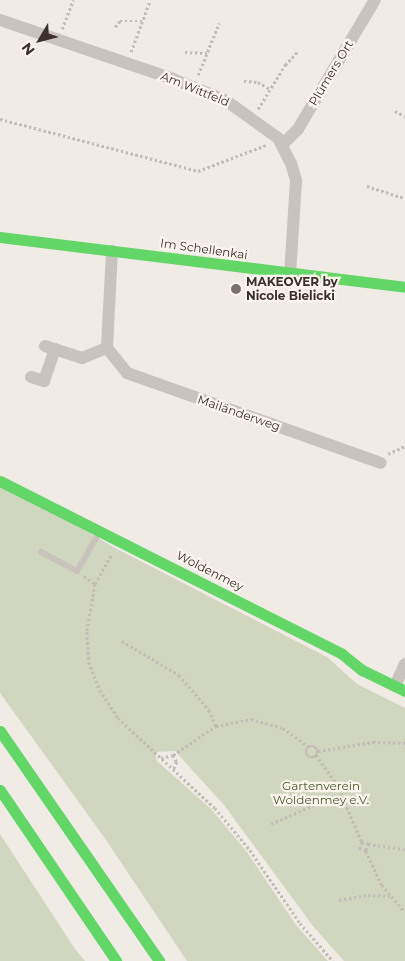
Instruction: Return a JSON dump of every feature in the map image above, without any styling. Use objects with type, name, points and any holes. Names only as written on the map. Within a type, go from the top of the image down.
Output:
[{"type":"main road","name":"Im Schellenkai","points":[[0,237],[405,287]]},
{"type":"main road","name":"Woldenmey","points":[[0,481],[342,654],[362,670],[400,688]]},
{"type":"main road","points":[[0,731],[43,789],[159,961]]},
{"type":"main road","points":[[0,790],[116,961]]},
{"type":"street","name":"Plümers Ort","points":[[281,141],[298,128],[375,0]]},
{"type":"street","name":"Am Wittfeld","points":[[0,20],[173,79],[225,100],[281,141]]},
{"type":"street","points":[[281,141],[296,181],[290,274]]},
{"type":"street","points":[[32,377],[44,381],[50,347],[82,358],[107,348],[112,251]]},
{"type":"street","name":"Mailänderweg","points":[[107,348],[120,367],[135,377],[381,463]]},
{"type":"street","points":[[400,688],[405,664]]},
{"type":"lane","points":[[41,552],[77,571],[100,532]]},
{"type":"path","points":[[60,36],[73,0]]},
{"type":"path","points":[[128,58],[150,0]]},
{"type":"path","points":[[114,28],[120,21],[142,21]]},
{"type":"path","points":[[196,82],[219,23]]},
{"type":"path","points":[[185,52],[207,53]]},
{"type":"path","points":[[256,113],[270,89],[297,52]]},
{"type":"path","points":[[244,81],[258,82],[270,89]]},
{"type":"path","points":[[395,111],[405,116]]},
{"type":"path","points":[[0,119],[198,171],[281,141]]},
{"type":"path","points":[[367,186],[405,198]]},
{"type":"path","points":[[381,463],[386,455],[405,446]]},
{"type":"path","points":[[119,540],[95,584],[86,632],[89,662],[95,676],[118,718],[215,808],[244,843],[300,923],[333,961]]},
{"type":"path","points":[[77,571],[95,584]]},
{"type":"path","points":[[122,641],[179,674],[209,710],[216,726]]},
{"type":"path","points":[[161,758],[173,755],[216,726],[251,719],[266,721],[282,728],[309,747],[316,747],[318,751]]},
{"type":"path","points":[[318,751],[365,743],[405,743]]},
{"type":"path","points":[[309,747],[307,754],[310,757],[316,755],[318,751]]},
{"type":"path","points":[[173,755],[177,762],[174,769]]},
{"type":"path","points":[[316,755],[344,798],[362,842],[360,849],[366,851],[390,896],[405,912]]},
{"type":"path","points":[[271,824],[316,804],[344,798]]},
{"type":"path","points":[[362,842],[405,849]]},
{"type":"path","points":[[366,851],[368,844]]},
{"type":"path","points":[[339,900],[368,895],[390,896]]},
{"type":"green space","name":"Gartenverein Woldenmey e.V.","points":[[0,481],[115,548],[327,657],[357,684],[405,708],[405,961],[344,961],[313,926],[224,805],[175,751],[155,752],[157,761],[212,810],[247,852],[296,925],[328,961],[187,961],[104,837],[0,693]]},
{"type":"green space","points":[[0,834],[75,949],[85,961],[0,961]]},
{"type":"traffic: fast","points":[[0,237],[405,287]]},
{"type":"traffic: fast","points":[[0,481],[342,654],[362,670],[405,691]]},
{"type":"traffic: fast","points":[[0,731],[159,961]]},
{"type":"traffic: fast","points":[[0,790],[116,961]]},
{"type":"place","name":"MAKEOVER by Nicole Bielicki","points":[[236,289]]}]
